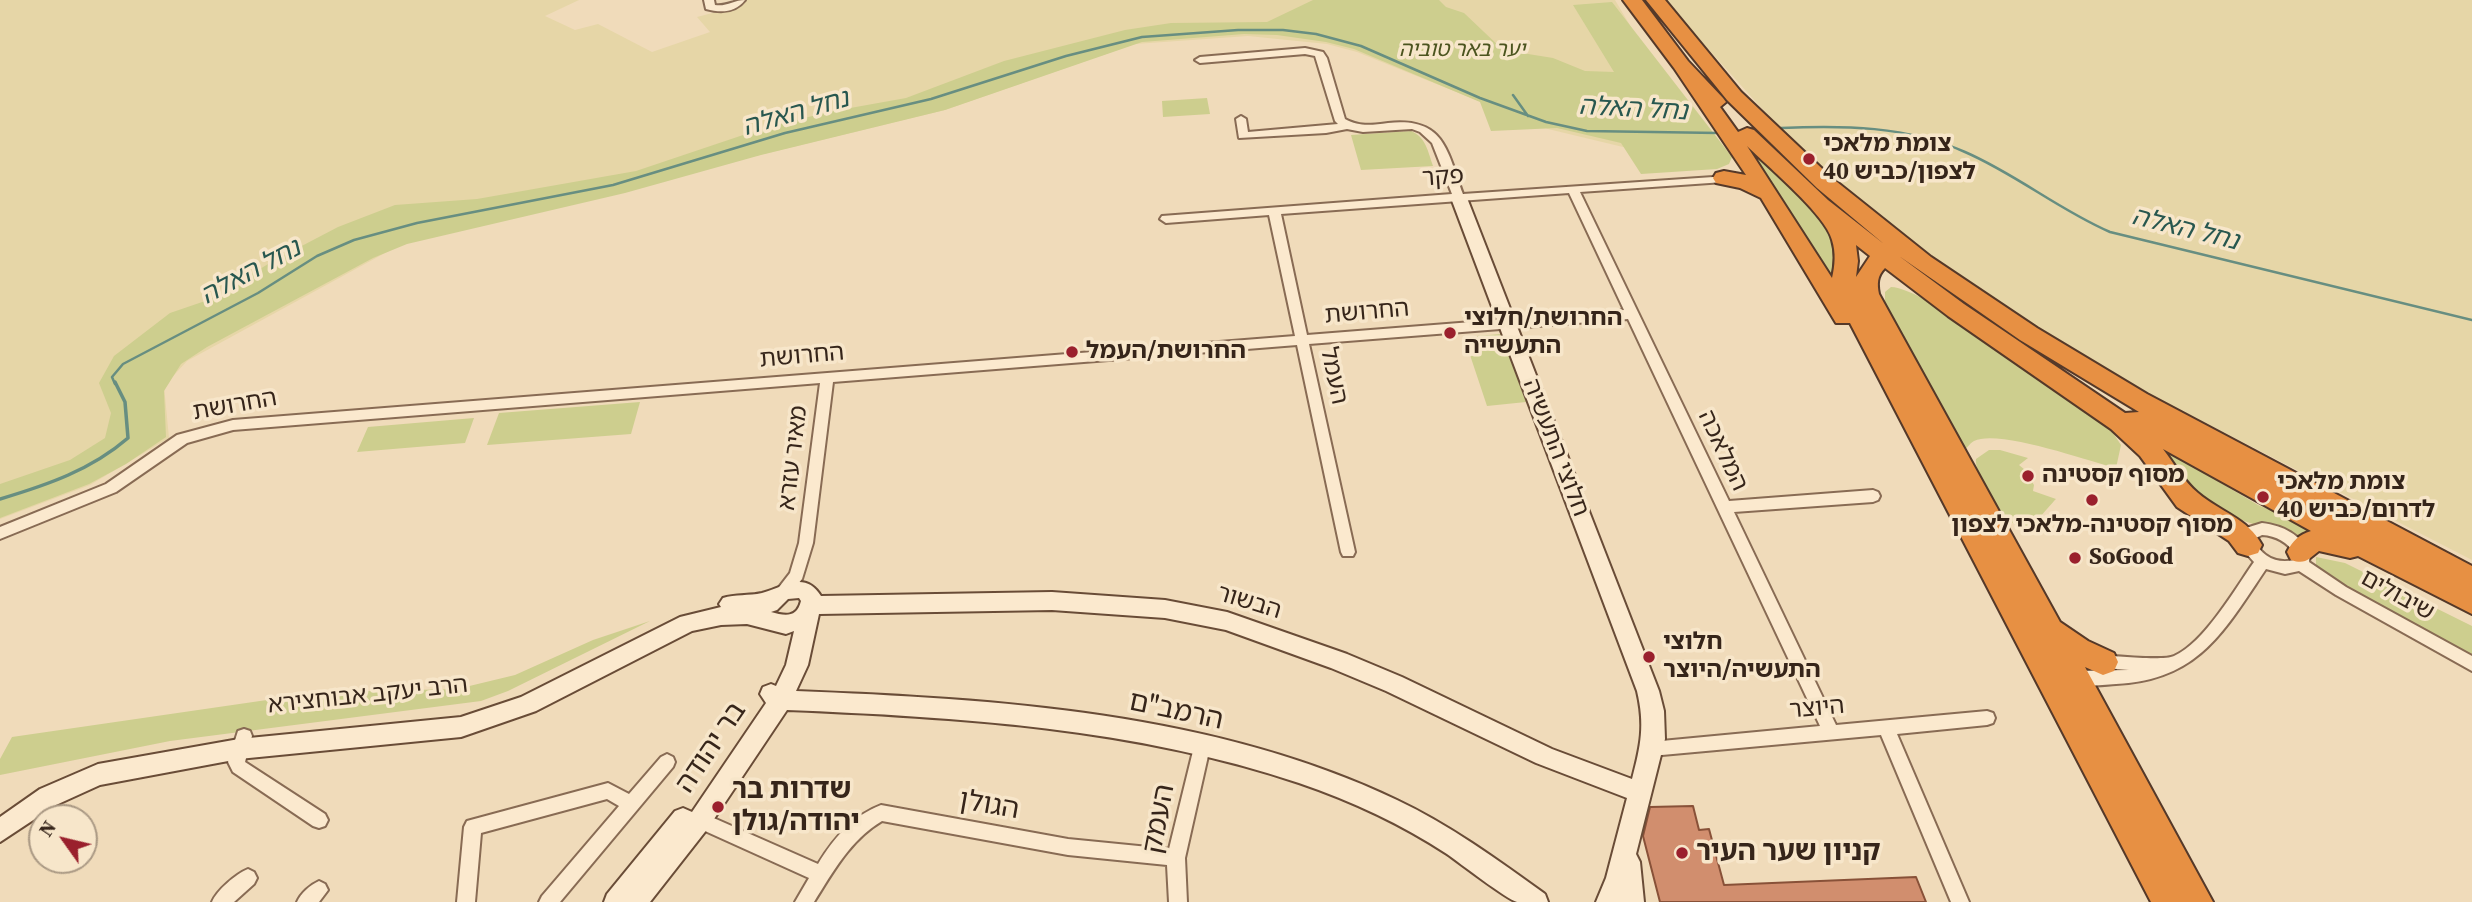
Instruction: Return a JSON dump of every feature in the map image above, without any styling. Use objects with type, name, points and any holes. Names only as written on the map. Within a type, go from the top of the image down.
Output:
[{"type":"highway","points":[[1632,0],[1681,65],[1769,193],[2062,671],[2097,719],[2196,902]]},
{"type":"highway","points":[[1655,0],[1703,62],[1749,112],[1812,170],[1885,249],[1956,310]]},
{"type":"highway","points":[[1681,65],[1820,205],[1843,236],[1846,249],[1844,287],[1928,453]]},
{"type":"highway","points":[[1724,178],[1734,174],[1741,164],[1738,148]]},
{"type":"highway","points":[[1724,178],[1756,186],[1769,193]]},
{"type":"highway","points":[[1820,205],[1885,249],[2099,376],[2256,465],[2472,579]]},
{"type":"highway","points":[[1846,271],[1859,254],[1885,249]]},
{"type":"highway","points":[[1885,249],[1866,277],[1867,294],[2046,625],[2062,671],[2169,902]]},
{"type":"highway","points":[[1876,313],[1875,292],[1880,284],[1890,281],[1906,284],[1956,310],[2043,368],[2140,439],[2179,492],[2198,509],[2239,533],[2256,553]]},
{"type":"highway","points":[[2043,368],[2287,506],[2472,602]]},
{"type":"highway","points":[[2301,558],[2315,540],[2332,541],[2419,574]]},
{"type":"highway","points":[[2046,625],[2108,669],[2094,694],[2097,719]]},
{"type":"street","points":[[709,0],[710,7],[719,9],[734,6],[740,0]]},
{"type":"street","points":[[1200,60],[1304,51],[1319,54],[1338,117],[1346,126]]},
{"type":"street","points":[[1241,119],[1243,136],[1346,126]]},
{"type":"street","name":"חלוצי התעשיה","points":[[1346,126],[1360,130],[1406,126],[1427,132],[1436,141],[1648,691],[1654,726],[1651,749],[1618,878],[1608,902]]},
{"type":"street","name":"פקר","points":[[1166,219],[1724,178]]},
{"type":"street","name":"המלאכה","points":[[1573,189],[1830,733]]},
{"type":"street","name":"העמל","points":[[1274,211],[1348,552]]},
{"type":"street","name":"החרושת","points":[[0,533],[111,488],[183,439],[233,425],[1633,314]]},
{"type":"street","name":"מאיר עזרא","points":[[810,604],[807,543],[827,377]]},
{"type":"street","points":[[1724,507],[1873,496]]},
{"type":"street","name":"שיבולים","points":[[2256,553],[2248,535],[2252,531],[2269,529],[2290,538],[2301,558],[2342,591],[2472,664]]},
{"type":"street","name":"מאיר עזרא","points":[[780,593],[797,575],[807,543]]},
{"type":"street","points":[[2062,671],[2108,669],[2151,673],[2175,664],[2195,652],[2205,640],[2256,553],[2281,568],[2289,569],[2301,558]]},
{"type":"street","points":[[798,589],[810,604],[793,624],[777,623],[768,612],[780,593],[798,589]]},
{"type":"street","name":"הרב יעקב אבוחצירא","points":[[0,816],[55,779],[119,757],[460,716],[523,695],[662,623],[687,613],[726,604],[765,601],[780,593]]},
{"type":"street","name":"הבשור","points":[[810,604],[1052,601],[1164,609],[1227,621],[1361,670],[1544,756],[1639,792]]},
{"type":"street","name":"בר יהודה","points":[[635,902],[700,820],[797,665],[810,604]]},
{"type":"street","name":"הרב יעקב אבוחצירא","points":[[0,831],[48,797],[98,775],[241,742],[461,727],[528,704],[688,623],[721,616],[747,615],[777,623]]},
{"type":"street","name":"בר יהודה","points":[[616,902],[776,697],[788,651],[788,637],[777,623]]},
{"type":"street","name":"הרמב\"ם","points":[[776,697],[1020,715],[1202,747],[1314,777],[1372,800],[1494,871],[1536,902]]},
{"type":"street","name":"היוצר","points":[[1651,749],[1987,718]]},
{"type":"street","points":[[1886,727],[1960,902]]},
{"type":"street","points":[[241,742],[236,762],[239,767],[319,820]]},
{"type":"street","name":"העמק","points":[[1178,902],[1176,858],[1202,747]]},
{"type":"street","points":[[548,902],[667,762]]},
{"type":"street","points":[[466,902],[473,827],[608,791],[632,804]]},
{"type":"street","name":"הגולן","points":[[804,902],[846,837],[862,822],[881,813],[1068,847],[1176,858]]},
{"type":"street","points":[[700,820],[822,875]]},
{"type":"street","name":"חלוצי התעשיה","points":[[1627,839],[1632,902]]},
{"type":"street","points":[[221,902],[248,878]]},
{"type":"green space","name":"יער באר טוביה","points":[[0,0],[579,0],[545,16],[575,30],[598,24],[652,52],[710,32],[697,17],[743,5],[745,0],[1615,0],[1651,61],[1705,137],[1623,147],[1548,129],[1357,52],[1327,44],[1248,36],[1135,44],[945,110],[439,233],[396,247],[187,361],[164,386],[169,438],[90,485],[0,519]]},
{"type":"green space","name":"יער באר טוביה","points":[[1313,0],[1439,0],[1446,7],[1464,13],[1503,50],[1553,58],[1585,71],[1614,72],[1573,5],[1612,2],[1732,157],[1729,164],[1717,169],[1641,174],[1621,143],[1557,128],[1491,131],[1480,102],[1354,49],[1326,42],[1277,35],[1244,34],[1142,42],[945,110],[761,155],[625,193],[407,244],[373,258],[207,347],[181,364],[164,391],[166,437],[126,464],[89,484],[0,518],[0,484],[70,460],[105,438],[111,413],[99,383],[114,356],[170,313],[211,299],[273,261],[338,227],[395,205],[477,199],[636,171],[758,130],[828,112],[906,98],[1004,61],[1125,30],[1171,23],[1267,22]]},
{"type":"green space","points":[[1664,0],[2472,0],[2472,560],[2083,360],[1889,226],[1784,133]]},
{"type":"green space","points":[[1207,98],[1210,114],[1163,117],[1162,101]]},
{"type":"green space","points":[[1731,122],[1832,224],[1856,319],[1725,123]]},
{"type":"green space","points":[[1411,131],[1423,141],[1433,166],[1361,170],[1351,135]]},
{"type":"green space","points":[[1891,287],[1933,304],[1962,322],[2098,420],[2113,433],[2121,445],[2116,468],[2044,447],[2003,439],[1986,438],[1974,441],[1962,453],[1885,309],[1885,292]]},
{"type":"green space","points":[[1501,334],[1526,402],[1487,406],[1464,337]]},
{"type":"green space","points":[[640,402],[631,434],[487,445],[499,413]]},
{"type":"green space","points":[[474,418],[465,443],[357,452],[368,427]]},
{"type":"green space","points":[[2147,439],[2258,505],[2330,535],[2299,539],[2244,521],[2187,492]]},
{"type":"green space","points":[[1989,450],[2000,450],[2028,458],[2019,465],[2034,485],[2033,491],[2056,499],[2028,526],[2016,525],[2008,519],[1985,488],[1976,459]]},
{"type":"green space","points":[[2316,557],[2345,563],[2472,626],[2472,658],[2334,584],[2316,568]]},
{"type":"green space","points":[[650,621],[508,691],[481,701],[170,741],[0,775],[0,759],[12,737],[322,692],[457,689],[515,675],[593,640]]},
{"type":"building","name":"קניון שער העיר","points":[[1693,806],[1699,830],[1709,829],[1724,885],[1916,877],[1926,902],[1660,902],[1643,836],[1650,807]]},
{"type":"waterway","name":"נחל האלה","points":[[115,384],[112,377],[123,364],[258,293],[317,256],[354,240],[417,223],[613,185],[785,133],[931,99],[1066,56],[1142,37],[1238,30],[1283,30],[1316,34],[1361,46],[1480,98],[1527,115]]},
{"type":"waterway","points":[[1513,95],[1527,115]]},
{"type":"waterway","name":"נחל האלה","points":[[1527,115],[1587,131],[1718,133]]},
{"type":"waterway","name":"נחל האלה","points":[[1781,128],[1874,129],[1943,143],[1984,161],[2110,232],[2472,320]]},
{"type":"waterway","name":"נחל האלה","points":[[0,499],[84,468],[128,438],[125,402],[115,382]]},
{"type":"place","name":"צומת מלאכי לצפון/כביש 40","points":[[1809,159]]},
{"type":"place","name":"החרושת/חלוצי התעשייה","points":[[1450,333]]},
{"type":"place","name":"החרושת/העמל","points":[[1072,352]]},
{"type":"place","name":"מסוף קסטינה","points":[[2028,476]]},
{"type":"place","name":"צומת מלאכי לדרום/כביש 40","points":[[2263,497]]},
{"type":"place","name":"מסוף קסטינה-מלאכי לצפון","points":[[2092,500]]},
{"type":"place","name":"SoGood","points":[[2075,558]]},
{"type":"place","name":"חלוצי התעשיה/היוצר","points":[[1649,657]]},
{"type":"place","name":"שדרות בר יהודה/גולן","points":[[718,807]]},
{"type":"place","name":"קניון שער העיר","points":[[1682,853]]}]
